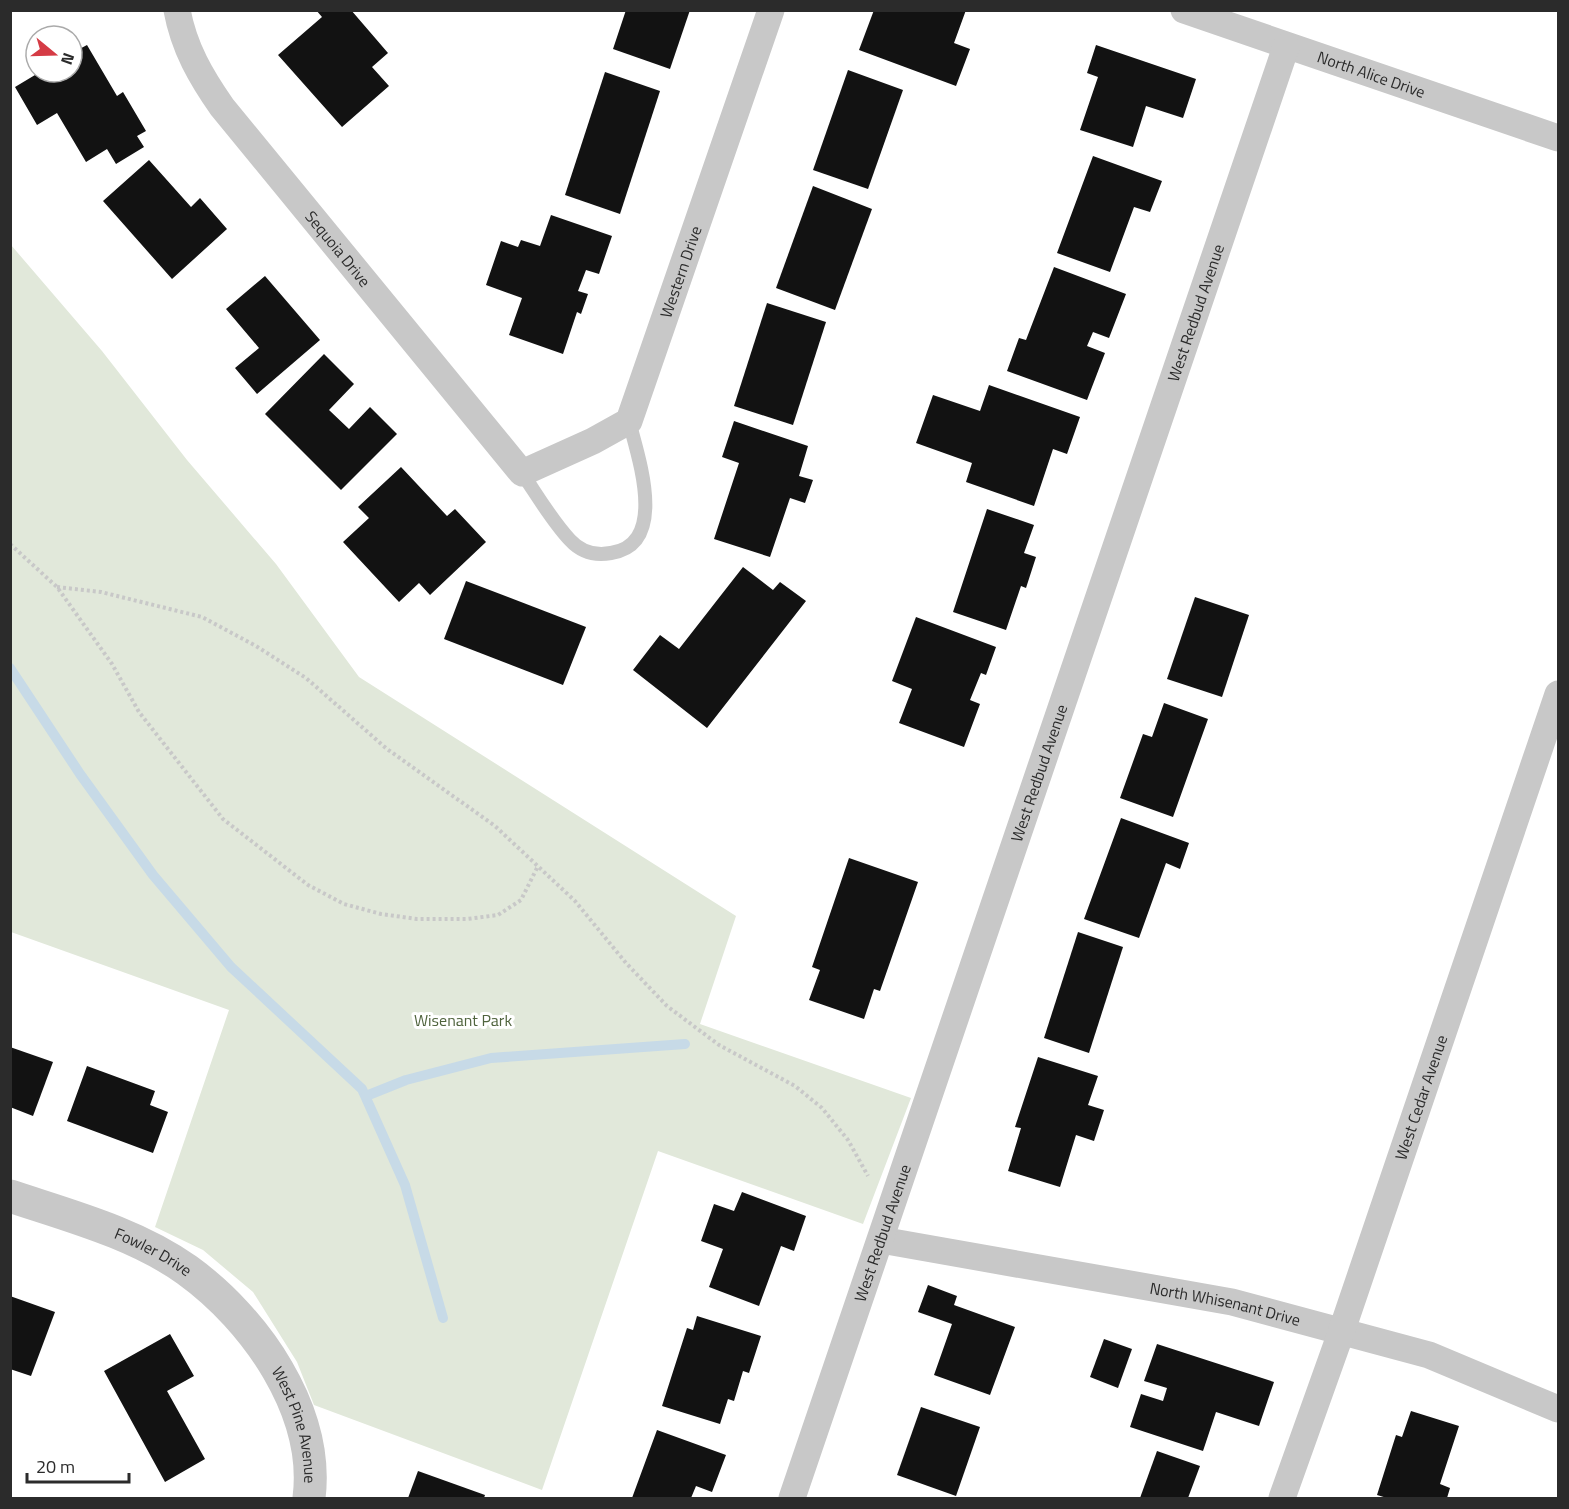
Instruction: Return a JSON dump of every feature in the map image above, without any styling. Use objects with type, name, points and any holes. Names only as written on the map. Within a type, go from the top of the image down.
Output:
[{"type":"street","name":"Sequoia Drive","points":[[177,10],[182,35],[199,73],[222,108],[522,473]]},
{"type":"street","name":"Western Drive","points":[[629,421],[771,10]]},
{"type":"street","name":"North Alice Drive","points":[[1184,10],[1286,47],[1558,138]]},
{"type":"street","name":"West Redbud Avenue","points":[[792,1498],[1286,47]]},
{"type":"street","points":[[522,473],[593,441],[629,421]]},
{"type":"street","name":"West Cedar Avenue","points":[[1282,1498],[1342,1330],[1558,694]]},
{"type":"street","name":"Fowler Drive","points":[[10,1196],[120,1234],[186,1270],[236,1313],[267,1355]]},
{"type":"street","name":"North Whisenant Drive","points":[[884,1230],[1232,1302],[1342,1330],[1429,1355],[1558,1408]]},
{"type":"street","name":"West Pine Avenue","points":[[267,1355],[288,1390],[300,1421],[308,1459],[309,1498]]},
{"type":"lane","points":[[522,473],[570,541],[585,552],[601,555],[617,552],[633,542],[644,526],[647,509],[629,421]]},
{"type":"path","points":[[10,544],[57,587],[112,664],[139,711],[223,819],[308,885],[344,904],[381,914],[417,919],[467,919],[498,915],[521,900],[537,868]]},
{"type":"path","points":[[57,587],[72,587],[152,603],[202,617],[224,627],[306,678],[387,749],[495,826],[537,868],[575,901],[626,963],[667,1006],[719,1045],[795,1086],[822,1108],[848,1140],[884,1230]]},
{"type":"green space","name":"Wisenant Park","points":[[11,245],[102,351],[187,460],[276,564],[359,677],[736,916],[700,1024],[911,1098],[863,1224],[658,1151],[542,1490],[314,1405],[297,1362],[253,1292],[203,1250],[155,1227],[229,1010],[11,932]]},
{"type":"building","points":[[316,10],[351,10],[388,53],[372,67],[389,86],[342,127],[278,55],[322,17]]},
{"type":"building","points":[[626,10],[690,10],[670,69],[613,49]]},
{"type":"building","points":[[874,10],[966,10],[954,43],[970,49],[956,86],[859,50]]},
{"type":"building","points":[[87,45],[117,96],[123,92],[146,131],[137,136],[144,147],[116,164],[107,149],[86,162],[57,113],[37,125],[15,87],[24,82],[24,84],[84,84],[84,47]]},
{"type":"building","points":[[1096,45],[1196,79],[1183,118],[1146,106],[1133,147],[1080,130],[1098,77],[1087,73]]},
{"type":"building","points":[[848,70],[903,90],[868,189],[813,170]]},
{"type":"building","points":[[605,72],[660,91],[620,214],[565,195]]},
{"type":"building","points":[[1093,156],[1162,181],[1150,212],[1134,207],[1110,272],[1057,253]]},
{"type":"building","points":[[149,160],[191,207],[200,198],[227,229],[172,279],[103,201]]},
{"type":"building","points":[[813,186],[872,209],[835,310],[776,288]]},
{"type":"building","points":[[551,215],[612,236],[599,274],[586,270],[578,291],[588,294],[581,314],[577,312],[563,354],[509,335],[522,298],[486,285],[501,241],[518,247],[521,240],[540,246]]},
{"type":"building","points":[[1054,267],[1126,294],[1109,338],[1093,332],[1087,346],[1105,353],[1087,400],[1007,371],[1019,338],[1026,340]]},
{"type":"building","points":[[265,276],[320,340],[257,394],[235,368],[259,348],[226,309]]},
{"type":"building","points":[[767,303],[826,322],[793,425],[734,406]]},
{"type":"building","points":[[324,354],[354,384],[329,410],[349,429],[370,407],[397,434],[341,490],[265,414]]},
{"type":"building","points":[[989,385],[1080,417],[1067,454],[1053,449],[1034,506],[966,482],[972,463],[916,443],[933,395],[980,411]]},
{"type":"building","points":[[734,421],[808,446],[799,476],[813,480],[805,503],[790,498],[770,557],[714,539],[739,463],[722,457]]},
{"type":"building","points":[[401,467],[447,516],[455,509],[486,542],[430,595],[419,583],[399,602],[343,542],[369,518],[358,507]]},
{"type":"building","points":[[987,509],[1034,525],[1024,553],[1036,557],[1026,588],[1021,586],[1006,630],[953,612]]},
{"type":"building","points":[[743,567],[773,590],[780,582],[806,601],[707,728],[633,670],[660,635],[679,649]]},
{"type":"building","points":[[466,581],[586,627],[563,685],[444,639]]},
{"type":"building","points":[[1195,597],[1249,615],[1222,697],[1167,679]]},
{"type":"building","points":[[916,617],[996,647],[986,675],[981,673],[970,700],[980,704],[964,747],[899,723],[912,689],[892,681]]},
{"type":"building","points":[[1164,703],[1208,719],[1173,817],[1120,798],[1143,734],[1152,737]]},
{"type":"building","points":[[1121,818],[1189,843],[1180,869],[1166,863],[1139,938],[1084,919]]},
{"type":"building","points":[[849,858],[918,882],[880,991],[874,989],[864,1019],[809,1000],[820,970],[812,967]]},
{"type":"building","points":[[1078,932],[1123,947],[1089,1053],[1044,1038]]},
{"type":"building","points":[[10,1047],[53,1062],[33,1116],[10,1107]]},
{"type":"building","points":[[1038,1057],[1098,1076],[1088,1105],[1104,1110],[1094,1141],[1076,1135],[1060,1187],[1008,1171],[1021,1128],[1015,1127]]},
{"type":"building","points":[[87,1066],[155,1091],[150,1105],[168,1112],[153,1153],[67,1121]]},
{"type":"building","points":[[742,1192],[806,1216],[794,1251],[781,1246],[759,1306],[709,1287],[723,1249],[701,1241],[714,1204],[734,1211]]},
{"type":"building","points":[[928,1285],[957,1296],[954,1305],[1015,1327],[990,1395],[934,1375],[952,1324],[918,1312]]},
{"type":"building","points":[[10,1296],[55,1312],[31,1376],[10,1369]]},
{"type":"building","points":[[697,1316],[761,1336],[749,1373],[743,1371],[734,1401],[728,1399],[720,1424],[662,1406],[687,1328],[693,1330]]},
{"type":"building","points":[[170,1334],[194,1376],[167,1391],[205,1459],[165,1482],[104,1371]]},
{"type":"building","points":[[1104,1339],[1132,1349],[1118,1388],[1090,1377]]},
{"type":"building","points":[[1157,1344],[1274,1382],[1259,1426],[1216,1412],[1203,1451],[1130,1427],[1141,1394],[1163,1401],[1167,1388],[1144,1381]]},
{"type":"building","points":[[921,1407],[980,1427],[956,1496],[897,1475]]},
{"type":"building","points":[[1411,1411],[1459,1426],[1440,1484],[1450,1488],[1447,1498],[1387,1498],[1377,1495],[1396,1435],[1402,1437]]},
{"type":"building","points":[[657,1430],[726,1455],[712,1492],[696,1486],[691,1498],[632,1498]]},
{"type":"building","points":[[1157,1451],[1200,1466],[1188,1498],[1140,1498]]},
{"type":"building","points":[[418,1471],[485,1495],[484,1498],[408,1498]]},
{"type":"waterway","points":[[10,668],[80,774],[153,875],[231,967],[362,1089],[405,1185],[443,1318]]},
{"type":"waterway","points":[[366,1096],[406,1080],[491,1058],[685,1044]]}]
